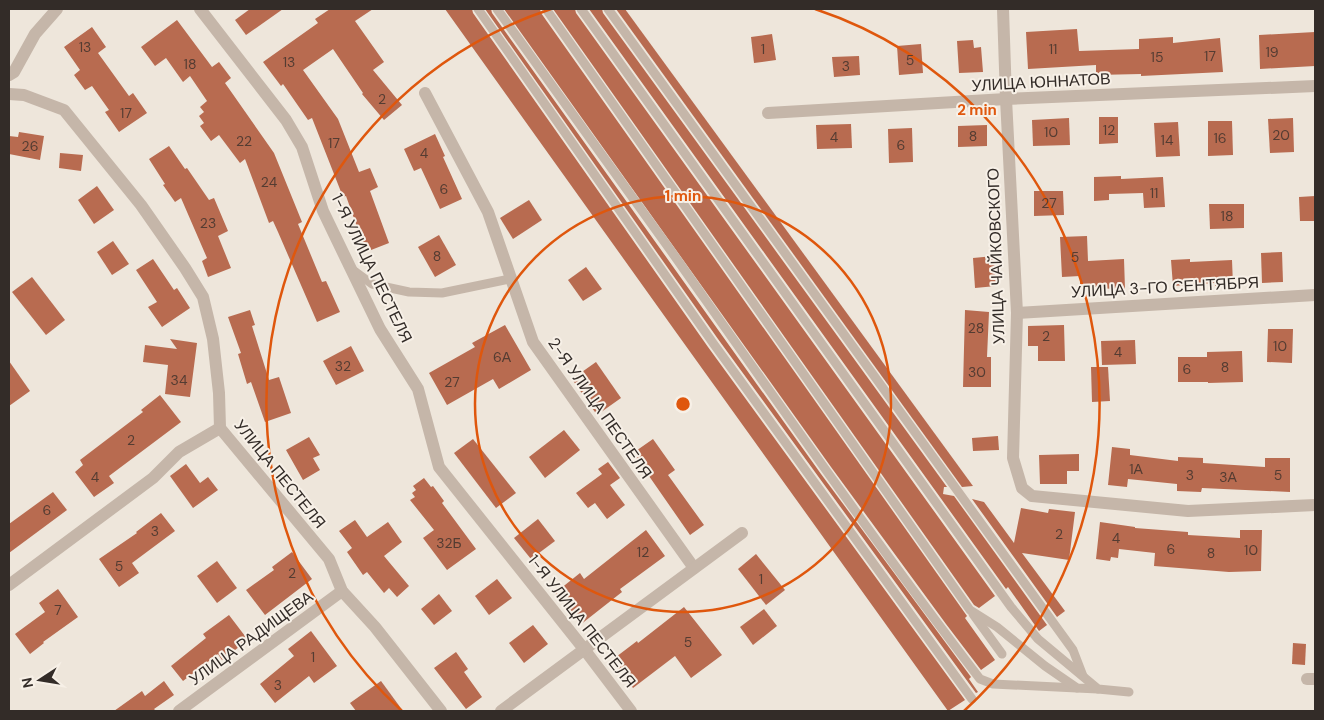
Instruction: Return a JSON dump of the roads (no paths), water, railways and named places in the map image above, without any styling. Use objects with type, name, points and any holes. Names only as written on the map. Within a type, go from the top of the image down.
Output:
[{"type":"street","points":[[9,75],[14,72],[35,34],[58,9]]},
{"type":"street","name":"1-Я УЛИЦА ПЕСТЕЛЯ","points":[[200,9],[286,120],[302,147],[323,211],[350,268],[380,329],[418,389],[439,467],[631,711]]},
{"type":"street","name":"УЛИЦА ЧАЙКОВСКОГО","points":[[1003,9],[1016,313],[1012,458],[1022,488],[1032,496],[1188,511],[1315,505]]},
{"type":"street","name":"УЛИЦА ЮННАТОВ","points":[[768,114],[1006,99],[1315,86]]},
{"type":"street","name":"УЛИЦА ПЕСТЕЛЯ","points":[[9,94],[24,94],[64,110],[141,205],[203,297],[213,339],[219,393],[220,428],[329,559],[342,591],[375,628],[441,711]]},
{"type":"street","name":"2-Я УЛИЦА ПЕСТЕЛЯ","points":[[425,94],[488,212],[533,342],[694,568]]},
{"type":"street","name":"УЛИЦА 3-ГО СЕНТЯБРЯ","points":[[1016,313],[1315,295]]},
{"type":"street","points":[[9,585],[153,478],[179,452],[220,428]]},
{"type":"street","points":[[501,711],[742,533]]},
{"type":"street","name":"УЛИЦА РАДИЩЕВА","points":[[179,711],[342,591]]},
{"type":"lane","points":[[478,9],[713,343],[972,699]]},
{"type":"lane","points":[[497,9],[675,257],[790,422],[913,591],[980,679],[993,684],[1129,692]]},
{"type":"lane","points":[[546,9],[1002,654]]},
{"type":"lane","points":[[581,9],[1011,607],[1038,639],[1098,689]]},
{"type":"lane","points":[[608,9],[1073,650],[1084,678]]},
{"type":"lane","points":[[350,268],[372,284],[408,292],[442,293],[510,278]]},
{"type":"lane","points":[[970,610],[997,627],[1045,666],[1077,688]]}]
